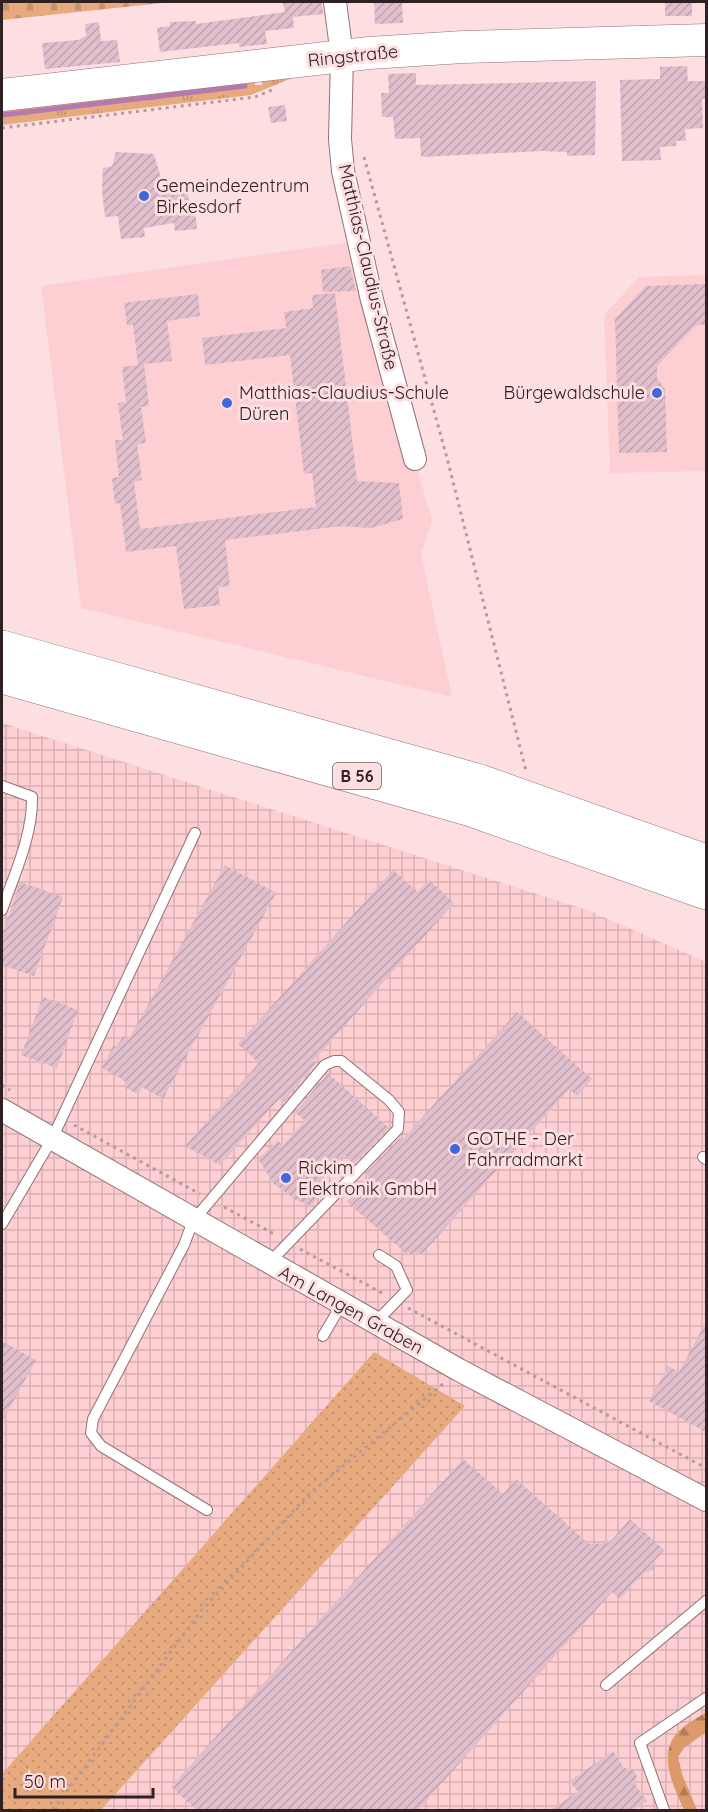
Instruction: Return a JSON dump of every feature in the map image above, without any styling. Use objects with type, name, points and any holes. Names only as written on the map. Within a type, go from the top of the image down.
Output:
[{"type":"main road","name":"Ringstraße","points":[[2,95],[342,56],[463,47],[706,40]]},
{"type":"main road","name":"B 56","points":[[2,647],[469,778],[706,861]]},
{"type":"main road","name":"B 56","points":[[2,677],[459,807],[706,892]]},
{"type":"street","name":"Matthias-Claudius-Straße","points":[[335,2],[342,56],[340,139],[343,171],[372,300],[415,459]]},
{"type":"street","name":"Am Langen Graben","points":[[7,1100],[52,1139],[193,1221],[459,1370],[706,1500]]},
{"type":"lane","points":[[2,786],[32,797],[32,810],[24,843],[2,910]]},
{"type":"lane","points":[[2,1224],[52,1139],[118,1002],[195,832]]},
{"type":"lane","points":[[207,1510],[101,1446],[91,1433],[93,1419],[184,1245],[193,1221],[325,1065],[334,1061],[341,1062],[394,1106],[399,1112],[398,1129],[269,1264]]},
{"type":"lane","points":[[375,1323],[407,1290],[396,1266],[379,1254]]},
{"type":"lane","points":[[324,1336],[342,1304]]},
{"type":"lane","points":[[606,1685],[706,1601]]},
{"type":"lane","points":[[664,1810],[640,1743],[706,1698]]},
{"type":"path","points":[[2,128],[255,97],[277,87]]},
{"type":"path","points":[[362,152],[447,458],[527,776]]},
{"type":"path","points":[[2,1085],[7,1100]]},
{"type":"path","points":[[62,1118],[706,1468]]},
{"type":"path","points":[[53,1810],[201,1611],[301,1502],[459,1370]]},
{"type":"shaded area","name":"Matthias-Claudius-Schule Düren","points":[[351,242],[432,520],[421,554],[452,697],[81,608],[41,286]]},
{"type":"shaded area","name":"Bürgewaldschule","points":[[706,275],[706,471],[610,473],[604,315],[639,277]]},
{"type":"shaded area","points":[[2,723],[590,911],[706,962],[706,1810],[2,1810]]},
{"type":"green space","points":[[2,2],[172,2],[2,20]]},
{"type":"green space","points":[[297,76],[251,95],[2,125],[2,108],[254,78],[255,85],[262,85],[261,77]]},
{"type":"green space","points":[[374,1352],[465,1406],[101,1810],[2,1810],[2,1774]]},
{"type":"green space","points":[[706,1712],[706,1732],[684,1748],[678,1757],[682,1774],[697,1810],[684,1810],[669,1770],[669,1749],[679,1731]]},
{"type":"building","points":[[283,2],[322,2],[323,14],[293,17],[294,28],[265,31],[267,44],[239,47],[239,43],[160,52],[157,28],[170,26],[170,22],[196,21],[196,24],[285,12]]},
{"type":"building","points":[[374,2],[402,2],[403,23],[375,24]]},
{"type":"building","points":[[665,2],[692,2],[692,16],[665,16]]},
{"type":"building","points":[[99,22],[101,41],[117,40],[120,62],[45,69],[42,43],[78,40],[86,36],[85,24]]},
{"type":"building","points":[[687,66],[688,81],[706,81],[706,98],[702,99],[703,128],[685,129],[686,141],[676,141],[676,146],[660,147],[661,160],[622,161],[620,80],[660,79],[660,67]]},
{"type":"building","points":[[416,73],[416,85],[596,81],[595,155],[567,156],[567,152],[541,151],[421,157],[420,138],[395,139],[393,117],[382,117],[381,93],[389,93],[388,74]]},
{"type":"building","points":[[285,105],[287,121],[271,123],[268,107]]},
{"type":"building","name":"Gemeindezentrum Birkesdorf","points":[[116,152],[154,154],[162,182],[186,179],[189,204],[194,203],[197,229],[175,231],[174,223],[144,228],[145,237],[121,239],[118,216],[105,217],[102,192],[103,168],[112,166]]},
{"type":"building","points":[[350,266],[356,291],[323,292],[321,270]]},
{"type":"building","points":[[706,284],[706,324],[696,325],[657,366],[657,378],[665,389],[667,452],[619,453],[615,319],[646,286]]},
{"type":"building","points":[[335,293],[357,481],[399,483],[403,519],[371,528],[342,526],[225,540],[230,586],[218,587],[220,605],[184,609],[176,546],[126,552],[120,503],[115,504],[112,478],[119,477],[115,440],[123,440],[118,403],[126,402],[122,367],[138,365],[133,325],[127,325],[124,303],[198,294],[200,316],[167,321],[172,361],[144,364],[149,406],[141,407],[146,443],[137,444],[142,480],[134,482],[140,529],[316,507],[312,473],[304,474],[290,355],[205,365],[202,338],[286,328],[284,312],[313,308],[312,295]]},
{"type":"building","points":[[225,865],[276,893],[163,1099],[142,1087],[138,1094],[126,1088],[124,1080],[102,1068],[113,1046],[117,1046],[123,1036],[129,1039]]},
{"type":"building","points":[[393,870],[418,892],[429,880],[454,903],[313,1061],[316,1063],[284,1102],[280,1098],[220,1165],[185,1146],[259,1063],[238,1044]]},
{"type":"building","points":[[20,882],[63,897],[34,976],[2,965],[2,936]]},
{"type":"building","points":[[43,997],[78,1010],[57,1068],[21,1055]]},
{"type":"building","name":"GOTHE - Der Fahrradmarkt","points":[[517,1012],[592,1079],[577,1096],[569,1089],[423,1253],[408,1255],[347,1202],[369,1178],[365,1174],[400,1138],[402,1140]]},
{"type":"building","points":[[328,1073],[389,1128],[354,1164],[344,1155],[322,1180],[327,1184],[311,1206],[296,1200],[274,1184],[258,1159],[278,1141],[283,1145],[305,1121],[295,1112]]},
{"type":"building","points":[[706,1322],[706,1432],[649,1401],[668,1366],[679,1372]]},
{"type":"building","points":[[2,1341],[36,1360],[2,1422]]},
{"type":"building","points":[[463,1459],[503,1494],[516,1479],[589,1544],[609,1543],[630,1519],[664,1550],[651,1565],[655,1569],[643,1573],[620,1599],[612,1592],[418,1810],[197,1810],[171,1787]]},
{"type":"building","points":[[613,1751],[624,1768],[633,1770],[637,1776],[635,1784],[647,1801],[632,1810],[550,1810],[578,1792],[570,1781]]},
{"type":"waterway","points":[[2,115],[245,86]]},
{"type":"place","name":"Gemeindezentrum Birkesdorf","points":[[144,196]]},
{"type":"place","name":"Bürgewaldschule","points":[[657,393]]},
{"type":"place","name":"Matthias-Claudius-Schule Düren","points":[[227,403]]},
{"type":"place","name":"GOTHE - Der Fahrradmarkt","points":[[455,1149]]},
{"type":"place","name":"Rickim Elektronik GmbH","points":[[286,1178]]}]
